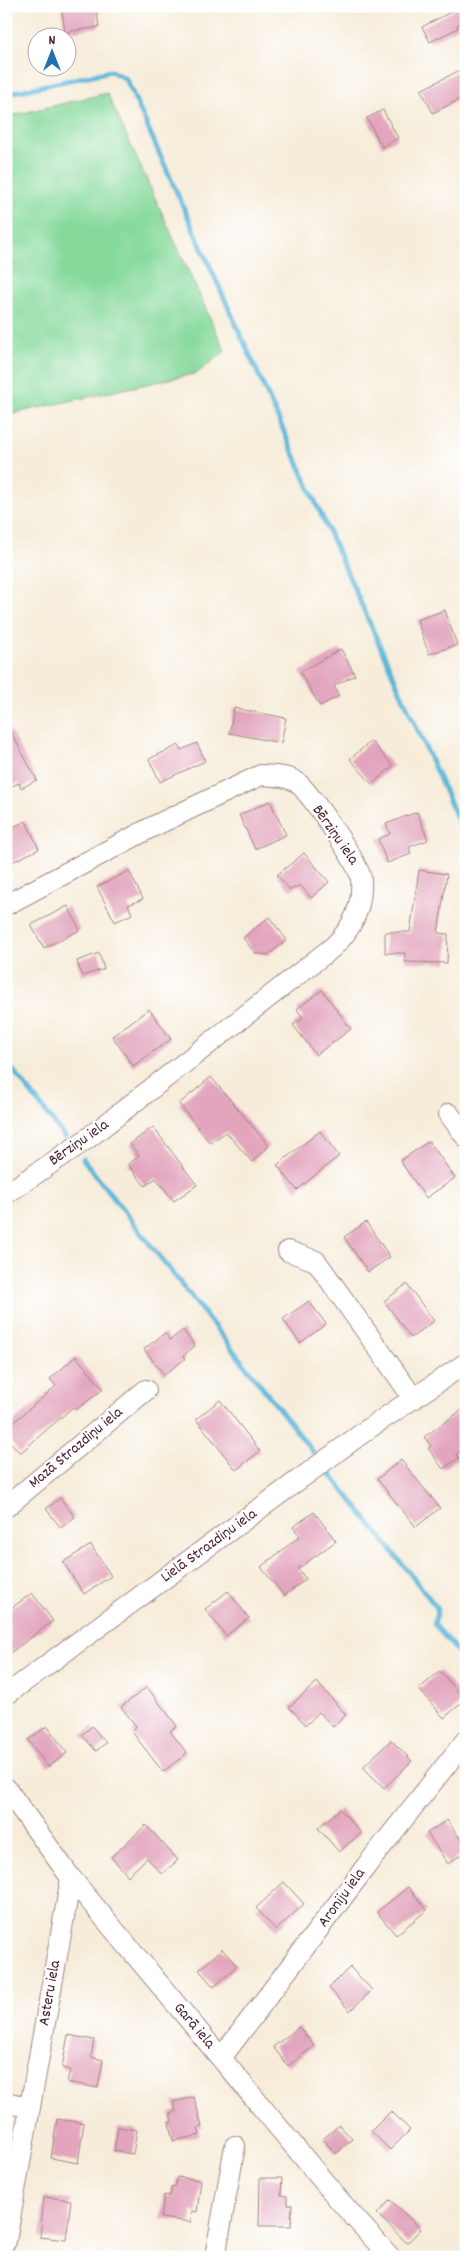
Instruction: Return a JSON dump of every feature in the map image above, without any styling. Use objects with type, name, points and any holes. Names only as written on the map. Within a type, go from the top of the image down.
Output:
[{"type":"street","name":"Bērziņu iela","points":[[6,905],[152,827],[261,775],[279,776],[297,783],[352,855],[361,876],[359,910],[348,932],[333,947],[87,1139],[6,1194]]},
{"type":"street","points":[[449,1114],[466,1137]]},
{"type":"street","points":[[288,1251],[316,1261],[414,1399]]},
{"type":"street","name":"Lielā Strazdiņu iela","points":[[6,1695],[360,1435],[466,1363]]},
{"type":"street","name":"Mazā Strazdiņu iela","points":[[6,1507],[146,1390]]},
{"type":"street","name":"Aroniju iela","points":[[221,2058],[367,1865],[466,1740]]},
{"type":"street","name":"Garā iela","points":[[6,1788],[70,1878],[338,2200],[390,2257]]},
{"type":"street","name":"Asteru iela","points":[[6,2241],[70,1878]]},
{"type":"street","points":[[6,2102],[30,2108]]},
{"type":"street","points":[[215,2257],[235,2146]]},
{"type":"green space","points":[[107,93],[225,351],[197,373],[6,415],[6,117]]},
{"type":"building","points":[[61,6],[96,6],[99,27],[78,30],[78,28],[64,28]]},
{"type":"building","points":[[462,6],[466,6],[466,21],[457,25],[458,28],[430,42],[422,27]]},
{"type":"building","points":[[466,67],[466,96],[433,113],[421,90]]},
{"type":"building","points":[[383,110],[398,138],[382,147],[367,118]]},
{"type":"building","points":[[445,610],[457,645],[429,654],[417,620]]},
{"type":"building","points":[[341,649],[355,675],[334,686],[339,696],[320,706],[300,672]]},
{"type":"building","points":[[234,708],[286,718],[281,743],[229,733]]},
{"type":"building","points":[[6,723],[37,780],[21,788],[19,783],[12,786],[6,775]]},
{"type":"building","points":[[371,741],[393,766],[372,784],[350,759]]},
{"type":"building","points":[[197,743],[205,761],[160,782],[149,759],[179,745],[181,750]]},
{"type":"building","points":[[270,801],[286,835],[255,849],[239,815]]},
{"type":"building","points":[[417,812],[428,840],[409,847],[411,854],[387,863],[378,839],[390,834],[386,824]]},
{"type":"building","points":[[26,821],[39,849],[6,865],[6,830]]},
{"type":"building","points":[[304,853],[329,882],[311,898],[300,885],[290,890],[277,875]]},
{"type":"building","points":[[419,870],[447,874],[438,933],[448,934],[447,963],[405,962],[405,953],[385,953],[385,932],[410,932]]},
{"type":"building","points":[[129,871],[143,899],[128,905],[132,914],[115,922],[97,887]]},
{"type":"building","points":[[68,906],[80,930],[44,948],[31,925]]},
{"type":"building","points":[[269,917],[287,940],[268,955],[255,953],[243,938]]},
{"type":"building","points":[[99,953],[104,969],[82,976],[77,961]]},
{"type":"building","points":[[322,990],[351,1029],[316,1055],[293,1025],[303,1018],[297,1009]]},
{"type":"building","points":[[149,1009],[171,1039],[133,1066],[112,1036]]},
{"type":"building","points":[[211,1077],[269,1146],[252,1162],[226,1132],[210,1143],[179,1104]]},
{"type":"building","points":[[153,1127],[197,1185],[174,1201],[156,1178],[145,1186],[128,1164],[139,1156],[130,1144]]},
{"type":"building","points":[[320,1131],[339,1156],[297,1190],[277,1165]]},
{"type":"building","points":[[429,1141],[455,1178],[426,1198],[400,1161]]},
{"type":"building","points":[[366,1222],[390,1257],[368,1272],[344,1237]]},
{"type":"building","points":[[407,1284],[434,1321],[411,1338],[384,1301]]},
{"type":"building","points":[[309,1301],[326,1324],[300,1343],[283,1319]]},
{"type":"building","points":[[183,1330],[195,1346],[183,1356],[185,1359],[164,1375],[144,1349],[165,1333],[170,1340]]},
{"type":"building","points":[[76,1356],[103,1389],[76,1410],[73,1407],[20,1453],[6,1437],[6,1429],[56,1386],[50,1379]]},
{"type":"building","points":[[220,1400],[260,1451],[236,1470],[196,1419]]},
{"type":"building","points":[[466,1407],[466,1447],[456,1454],[459,1458],[443,1469],[428,1448],[431,1446],[424,1437]]},
{"type":"building","points":[[401,1460],[440,1508],[416,1527],[377,1479]]},
{"type":"building","points":[[60,1498],[75,1517],[61,1528],[46,1509]]},
{"type":"building","points":[[314,1512],[336,1541],[298,1569],[306,1579],[284,1596],[261,1567],[300,1536],[293,1527]]},
{"type":"building","points":[[91,1545],[111,1576],[84,1594],[63,1562]]},
{"type":"building","points":[[228,1591],[249,1618],[226,1636],[205,1609]]},
{"type":"building","points":[[32,1593],[53,1621],[6,1656],[6,1612]]},
{"type":"building","points":[[440,1671],[465,1700],[444,1718],[419,1689]]},
{"type":"building","points":[[317,1682],[346,1715],[333,1727],[319,1712],[306,1725],[289,1707]]},
{"type":"building","points":[[147,1687],[177,1726],[170,1731],[187,1753],[163,1772],[132,1732],[136,1726],[121,1707]]},
{"type":"building","points":[[47,1726],[67,1753],[48,1767],[28,1740]]},
{"type":"building","points":[[92,1726],[106,1743],[96,1751],[82,1735]]},
{"type":"building","points":[[391,1740],[412,1761],[384,1788],[363,1767]]},
{"type":"building","points":[[340,1809],[361,1833],[339,1852],[318,1828]]},
{"type":"building","points":[[447,1820],[466,1847],[466,1851],[448,1864],[427,1833]]},
{"type":"building","points":[[146,1825],[178,1860],[162,1874],[147,1858],[128,1876],[111,1857]]},
{"type":"building","points":[[284,1882],[304,1904],[276,1930],[256,1908]]},
{"type":"building","points":[[408,1887],[427,1910],[396,1935],[377,1912]]},
{"type":"building","points":[[222,1949],[237,1966],[214,1987],[199,1970]]},
{"type":"building","points":[[350,1967],[372,1990],[350,2011],[329,1988]]},
{"type":"building","points":[[299,2027],[314,2046],[288,2066],[273,2047]]},
{"type":"building","points":[[68,2035],[94,2040],[91,2057],[103,2060],[98,2088],[67,2082],[70,2070],[62,2068]]},
{"type":"building","points":[[194,2097],[202,2127],[198,2128],[200,2135],[173,2141],[169,2123],[172,2122],[170,2113],[176,2111],[173,2102]]},
{"type":"building","points":[[391,2111],[410,2130],[390,2150],[371,2131]]},
{"type":"building","points":[[57,2119],[84,2123],[78,2163],[51,2158]]},
{"type":"building","points":[[339,2125],[352,2139],[336,2154],[323,2139]]},
{"type":"building","points":[[118,2127],[137,2130],[133,2154],[114,2151]]},
{"type":"building","points":[[177,2177],[201,2180],[197,2212],[192,2211],[191,2222],[161,2218],[164,2195],[170,2196],[172,2186],[175,2187]]},
{"type":"building","points":[[260,2178],[282,2178],[281,2195],[287,2196],[287,2205],[292,2205],[291,2226],[259,2226]]},
{"type":"building","points":[[44,2197],[71,2200],[66,2240],[40,2237]]},
{"type":"building","points":[[390,2200],[421,2229],[407,2243],[377,2214]]},
{"type":"waterway","points":[[6,94],[111,71],[126,79],[466,838]]},
{"type":"waterway","points":[[6,1061],[65,1137]]},
{"type":"waterway","points":[[83,1159],[313,1452]]},
{"type":"waterway","points":[[328,1471],[438,1609],[434,1624],[466,1662]]}]
